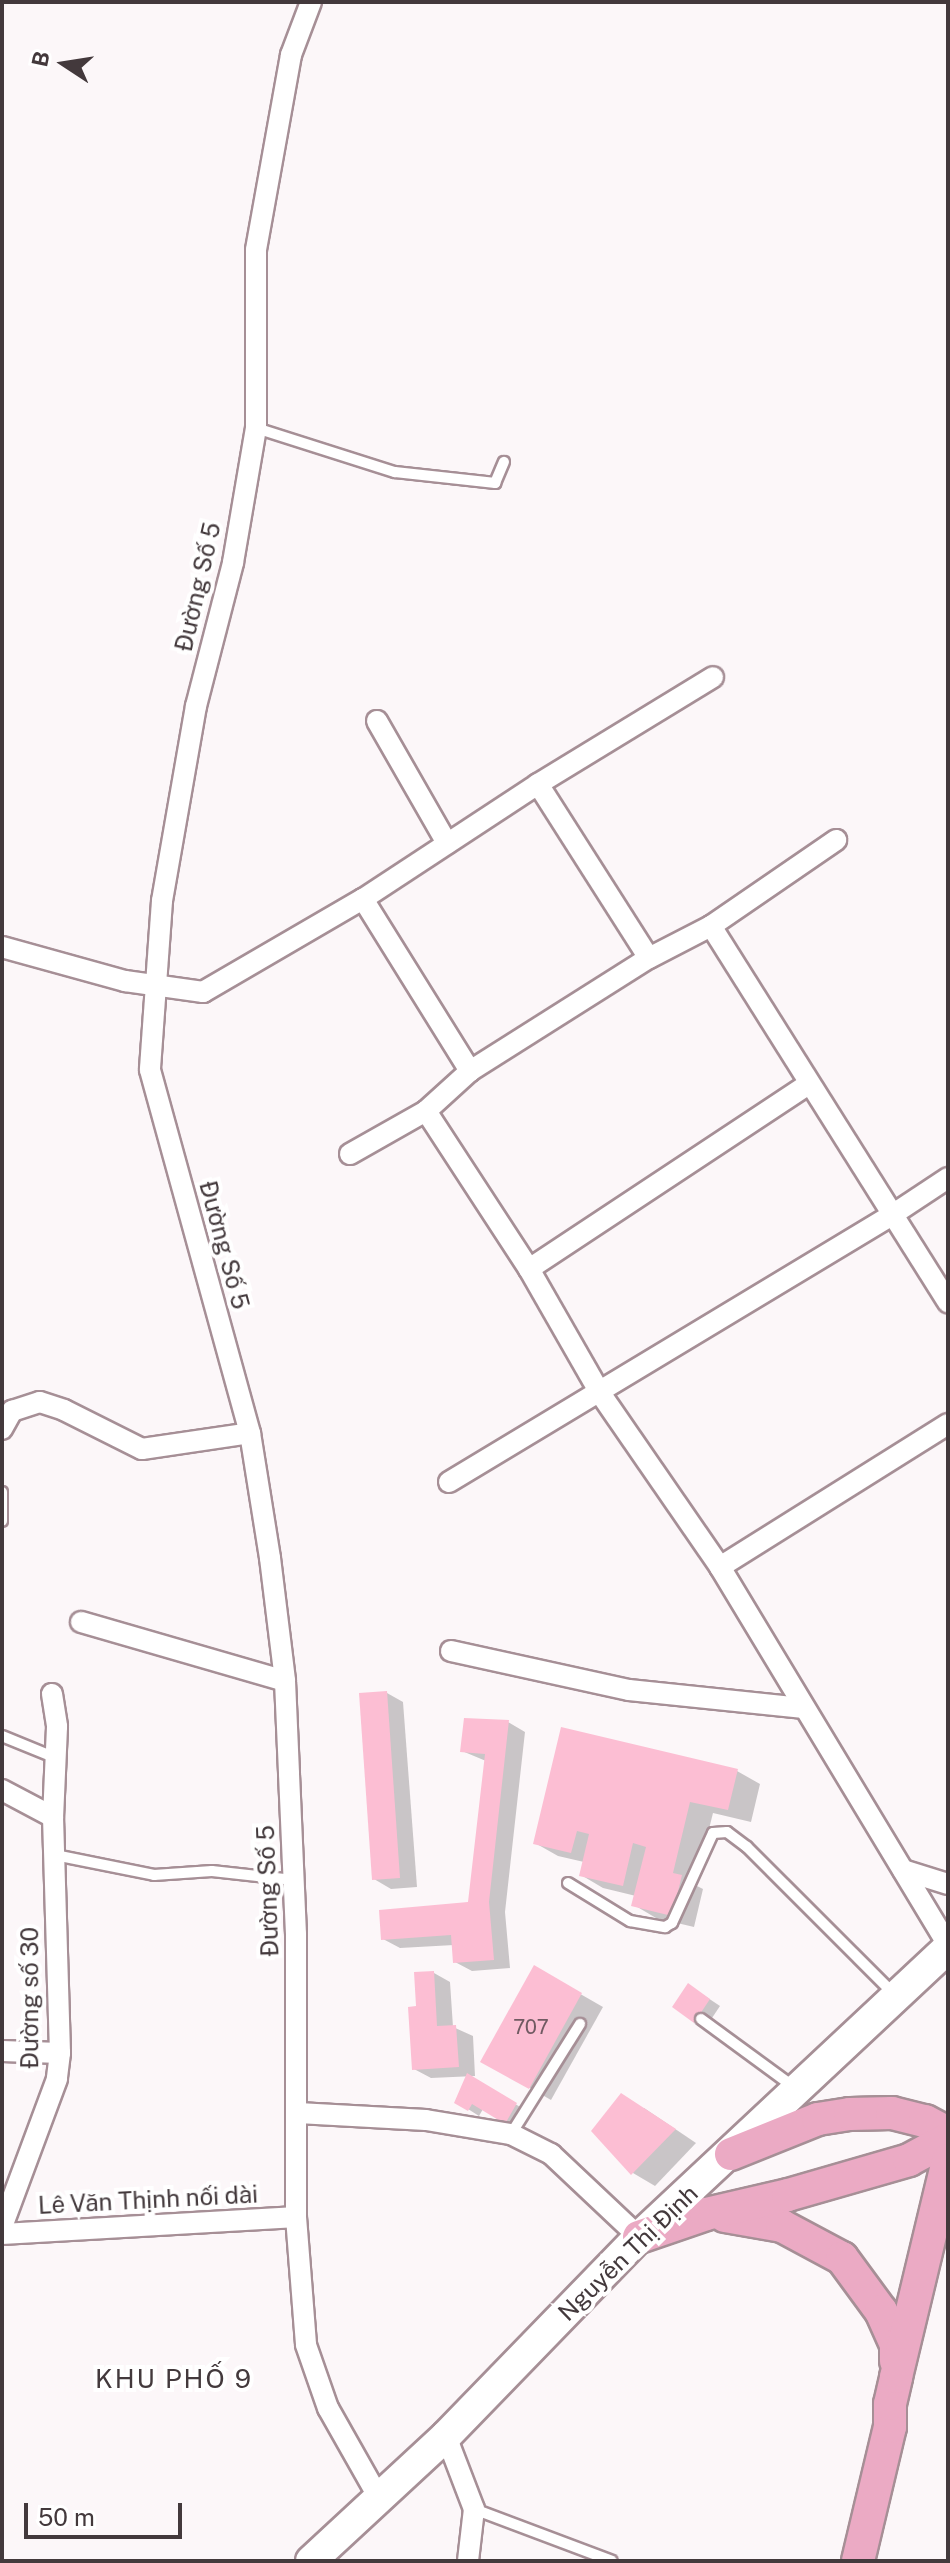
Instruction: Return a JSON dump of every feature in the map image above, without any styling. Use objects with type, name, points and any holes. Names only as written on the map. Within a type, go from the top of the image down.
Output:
[{"type":"main road","name":"Nguyễn Thị Định","points":[[311,2561],[446,2436],[639,2237],[798,2091],[948,1946]]},
{"type":"main road","points":[[731,2154],[818,2119],[850,2114],[892,2113],[925,2121],[948,2133]]},
{"type":"main road","points":[[639,2237],[706,2214],[788,2195],[909,2160],[948,2139]]},
{"type":"main road","points":[[844,2561],[876,2418],[893,2391],[948,2160]]},
{"type":"main road","points":[[706,2214],[782,2226],[810,2238],[842,2258],[881,2311],[896,2345],[890,2427],[858,2561]]},
{"type":"street","name":"Đường Số 5","points":[[311,2],[291,55],[256,250],[256,428],[233,563],[196,706],[162,901],[150,1070],[250,1433],[270,1558],[285,1681],[294,1880],[298,2113],[296,2217],[306,2345],[328,2408],[379,2498]]},
{"type":"street","points":[[2,947],[154,987],[203,992],[363,899],[538,784],[713,677]]},
{"type":"street","points":[[377,721],[447,843]]},
{"type":"street","points":[[538,784],[649,958]]},
{"type":"street","points":[[350,1154],[426,1111],[470,1071],[649,958],[711,926],[836,840]]},
{"type":"street","points":[[363,899],[470,1071]]},
{"type":"street","points":[[711,926],[948,1303]]},
{"type":"street","points":[[529,1269],[809,1084]]},
{"type":"street","points":[[426,1111],[529,1269],[600,1393],[720,1567],[948,1946]]},
{"type":"street","points":[[449,1482],[600,1393],[948,1178]]},
{"type":"street","points":[[2,1429],[12,1411],[40,1402],[64,1410],[142,1449],[250,1433]]},
{"type":"street","points":[[720,1567],[948,1424]]},
{"type":"street","points":[[81,1622],[285,1681]]},
{"type":"street","points":[[451,1651],[629,1690],[804,1708]]},
{"type":"street","name":"Đường số 30","points":[[2,2227],[57,2079],[60,2053],[53,1817],[57,1727],[52,1694]]},
{"type":"street","points":[[2,1790],[53,1817]]},
{"type":"street","points":[[903,1870],[948,1884]]},
{"type":"street","points":[[2,2051],[60,2053]]},
{"type":"street","points":[[298,2113],[426,2120],[511,2134],[551,2154],[639,2237]]},
{"type":"street","name":"Lê Văn Thịnh nối dài","points":[[2,2234],[296,2217]]},
{"type":"street","points":[[446,2436],[474,2509],[468,2561]]},
{"type":"lane","points":[[256,428],[395,472],[495,483],[504,462]]},
{"type":"lane","points":[[2,1492],[2,1521]]},
{"type":"lane","points":[[2,1736],[56,1758]]},
{"type":"lane","points":[[568,1883],[630,1921],[665,1927],[672,1923],[713,1833],[727,1832],[747,1847],[896,1996]]},
{"type":"lane","points":[[55,1855],[154,1875],[212,1871],[294,1880]]},
{"type":"lane","points":[[701,2019],[798,2091]]},
{"type":"lane","points":[[511,2134],[580,2024]]},
{"type":"lane","points":[[474,2509],[612,2561]]},
{"type":"building","points":[[387,1691],[400,1878],[372,1880],[359,1693]]},
{"type":"building","points":[[464,1718],[509,1720],[489,1902],[494,1960],[453,1963],[451,1935],[381,1940],[379,1910],[468,1902],[485,1754],[460,1752]]},
{"type":"building","points":[[561,1727],[738,1769],[728,1810],[690,1802],[673,1873],[682,1875],[672,1916],[631,1906],[646,1847],[633,1843],[623,1886],[579,1876],[589,1834],[577,1831],[571,1853],[533,1844]]},
{"type":"building","points":[[534,1965],[582,1993],[529,2089],[480,2062]]},
{"type":"building","points":[[434,1971],[437,2026],[456,2025],[459,2067],[412,2070],[408,2007],[416,2006],[414,1972]]},
{"type":"building","points":[[688,1983],[710,1999],[694,2023],[672,2007]]},
{"type":"building","points":[[467,2073],[517,2103],[505,2124],[472,2104],[468,2111],[454,2103]]},
{"type":"building","points":[[621,2093],[676,2129],[631,2175],[591,2131]]},
{"type":"district","name":"KHU PHỐ 9","points":[[174,2379]]}]
